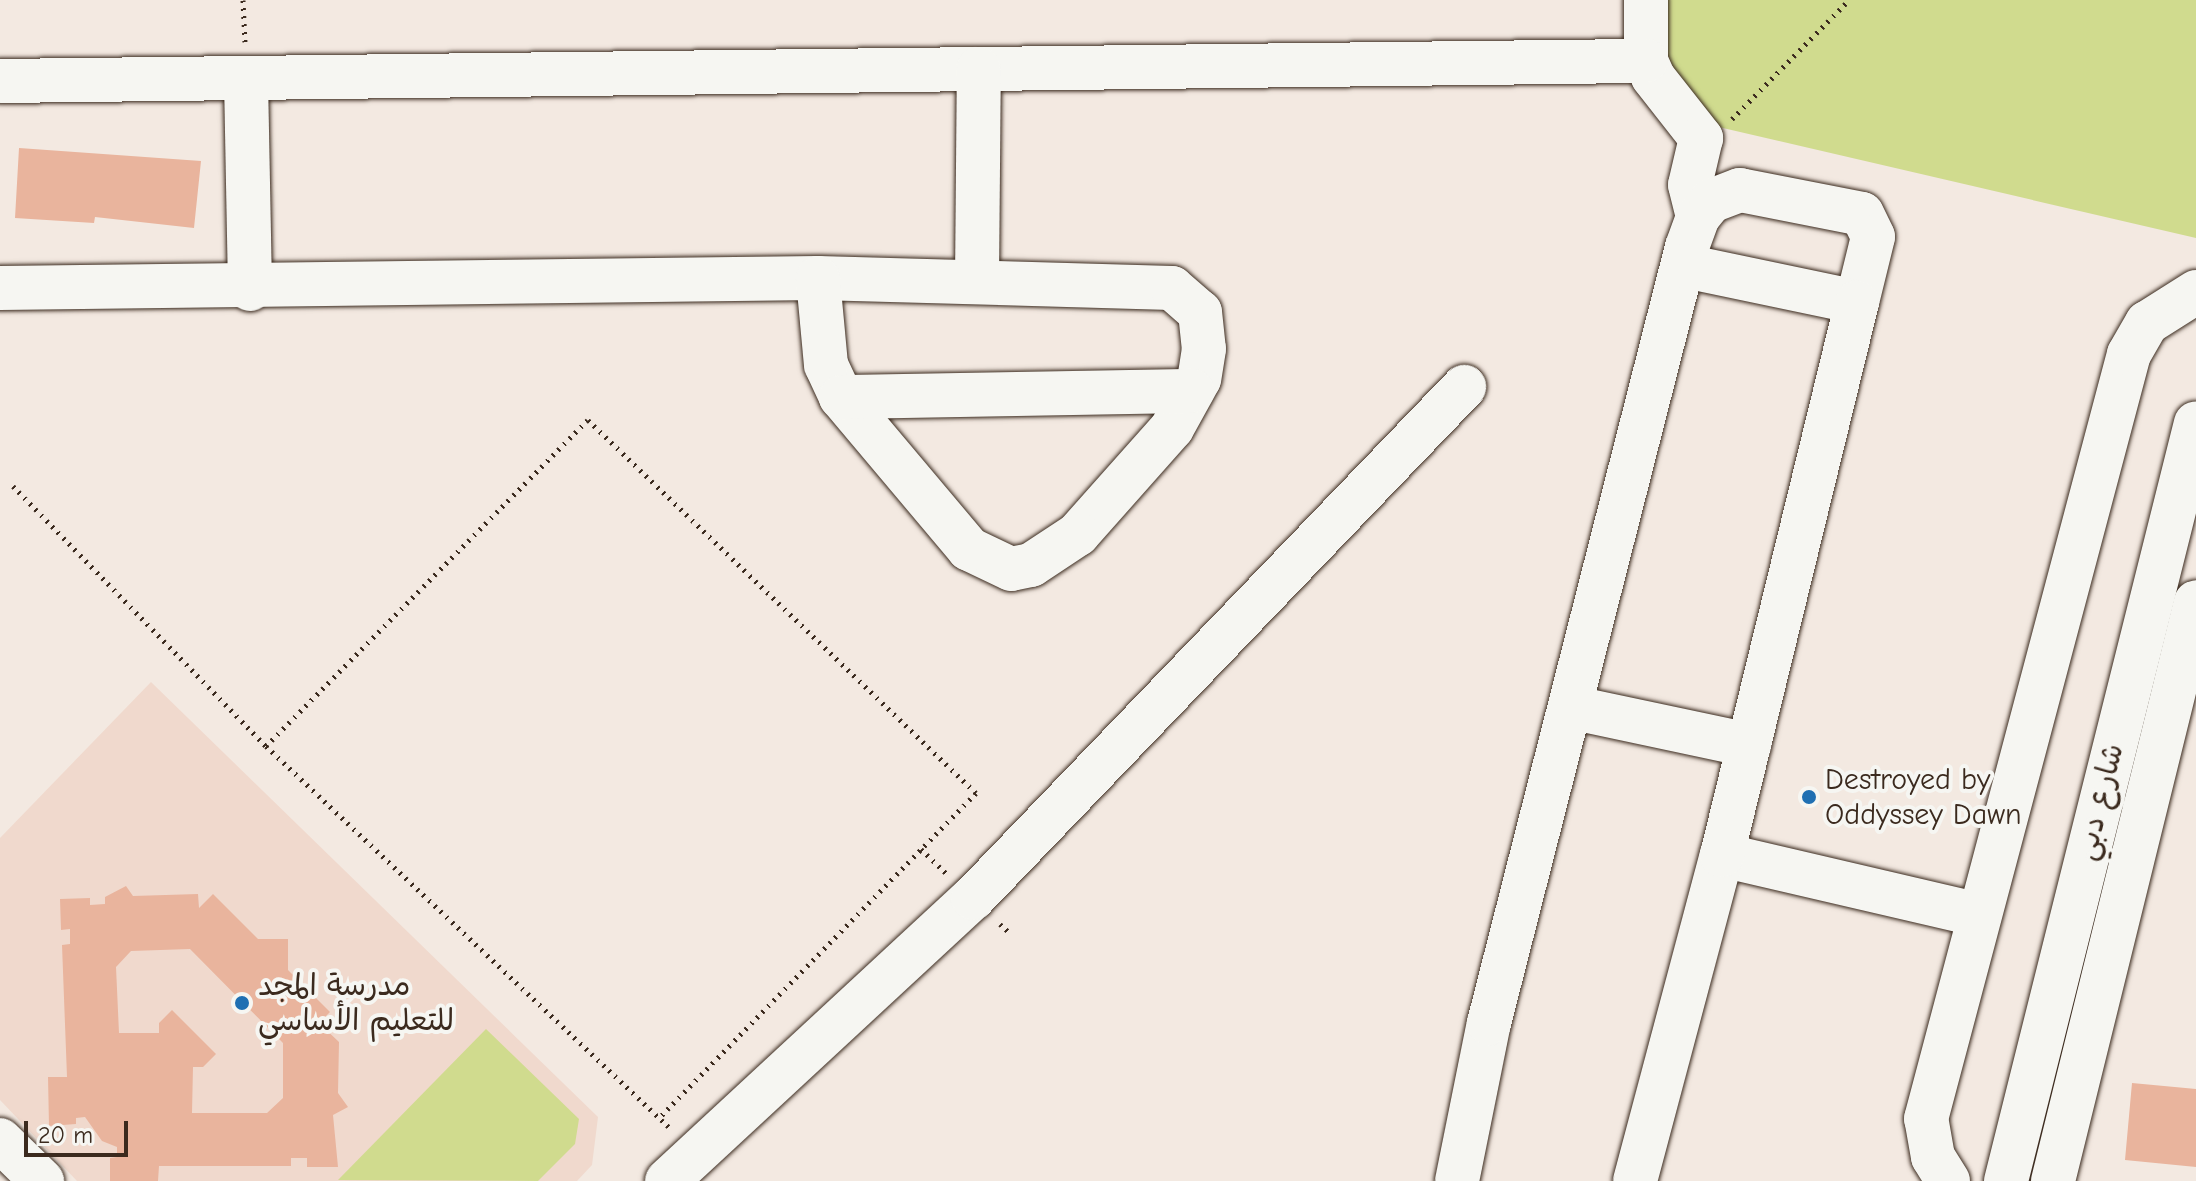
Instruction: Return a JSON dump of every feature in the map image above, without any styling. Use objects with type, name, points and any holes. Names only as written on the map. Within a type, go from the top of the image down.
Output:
[{"type":"street","points":[[1646,0],[1646,61],[1653,77],[1698,129],[1700,151],[1690,185],[1698,217]]},
{"type":"street","points":[[0,81],[1646,61]]},
{"type":"street","points":[[977,281],[979,69]]},
{"type":"street","points":[[246,79],[250,289]]},
{"type":"street","points":[[1457,1181],[1489,1023],[1684,266],[1698,217],[1711,201],[1740,190],[1862,214],[1873,237],[1722,855],[1635,1181]]},
{"type":"street","points":[[1684,266],[1857,302]]},
{"type":"street","points":[[0,288],[250,289],[818,278],[1172,288],[1200,312],[1204,349],[1192,391],[1172,428],[1078,534],[1031,565],[1011,569],[969,549],[841,397],[826,365],[818,278]]},
{"type":"street","points":[[1948,1181],[1933,1157],[1926,1119],[2129,354],[2147,323],[2196,292]]},
{"type":"street","points":[[682,1167],[973,898],[1464,387]]},
{"type":"street","points":[[841,397],[1192,391]]},
{"type":"street","name":"شارع دبي","points":[[2006,1181],[2196,423]]},
{"type":"street","name":"شارع دبي","points":[[2053,1181],[2196,602]]},
{"type":"street","points":[[1570,707],[1749,745]]},
{"type":"street","points":[[1722,855],[1979,915]]},
{"type":"street","points":[[0,1140],[42,1181]]},
{"type":"path","points":[[1700,151],[1849,0]]},
{"type":"path","points":[[266,746],[588,420],[976,793],[659,1118]]},
{"type":"path","points":[[13,486],[266,746],[659,1118],[682,1167]]},
{"type":"shaded area","name":"مدرسة المجد للتعليم الأساسي","points":[[151,682],[598,1117],[592,1165],[577,1181],[77,1181],[0,1100],[0,838]]},
{"type":"green space","points":[[1657,0],[2196,0],[2196,238],[1697,122],[1658,76]]},
{"type":"green space","points":[[486,1029],[579,1119],[575,1144],[538,1181],[338,1180]]},
{"type":"building","points":[[19,148],[201,161],[194,228],[95,217],[94,223],[15,218]]},
{"type":"building","points":[[126,886],[133,896],[198,894],[199,908],[213,894],[258,939],[288,939],[288,970],[330,1012],[319,1023],[339,1042],[338,1093],[348,1107],[333,1115],[338,1167],[307,1167],[307,1158],[291,1158],[291,1166],[159,1166],[158,1181],[110,1181],[110,1158],[117,1157],[117,1147],[102,1141],[85,1117],[76,1118],[76,1124],[49,1126],[48,1077],[67,1077],[62,945],[70,944],[70,929],[61,930],[60,899],[90,898],[90,905],[105,904],[105,897]],"holes":[[[190,949],[283,1043],[283,1098],[267,1113],[192,1113],[193,1067],[203,1067],[216,1054],[172,1010],[159,1023],[159,1033],[119,1033],[116,967],[131,951]]]},
{"type":"building","points":[[2132,1083],[2196,1089],[2196,1167],[2125,1160]]},
{"type":"place","name":"Destroyed by Oddyssey Dawn","points":[[1809,797]]},
{"type":"place","name":"مدرسة المجد للتعليم الأساسي","points":[[242,1003]]}]
